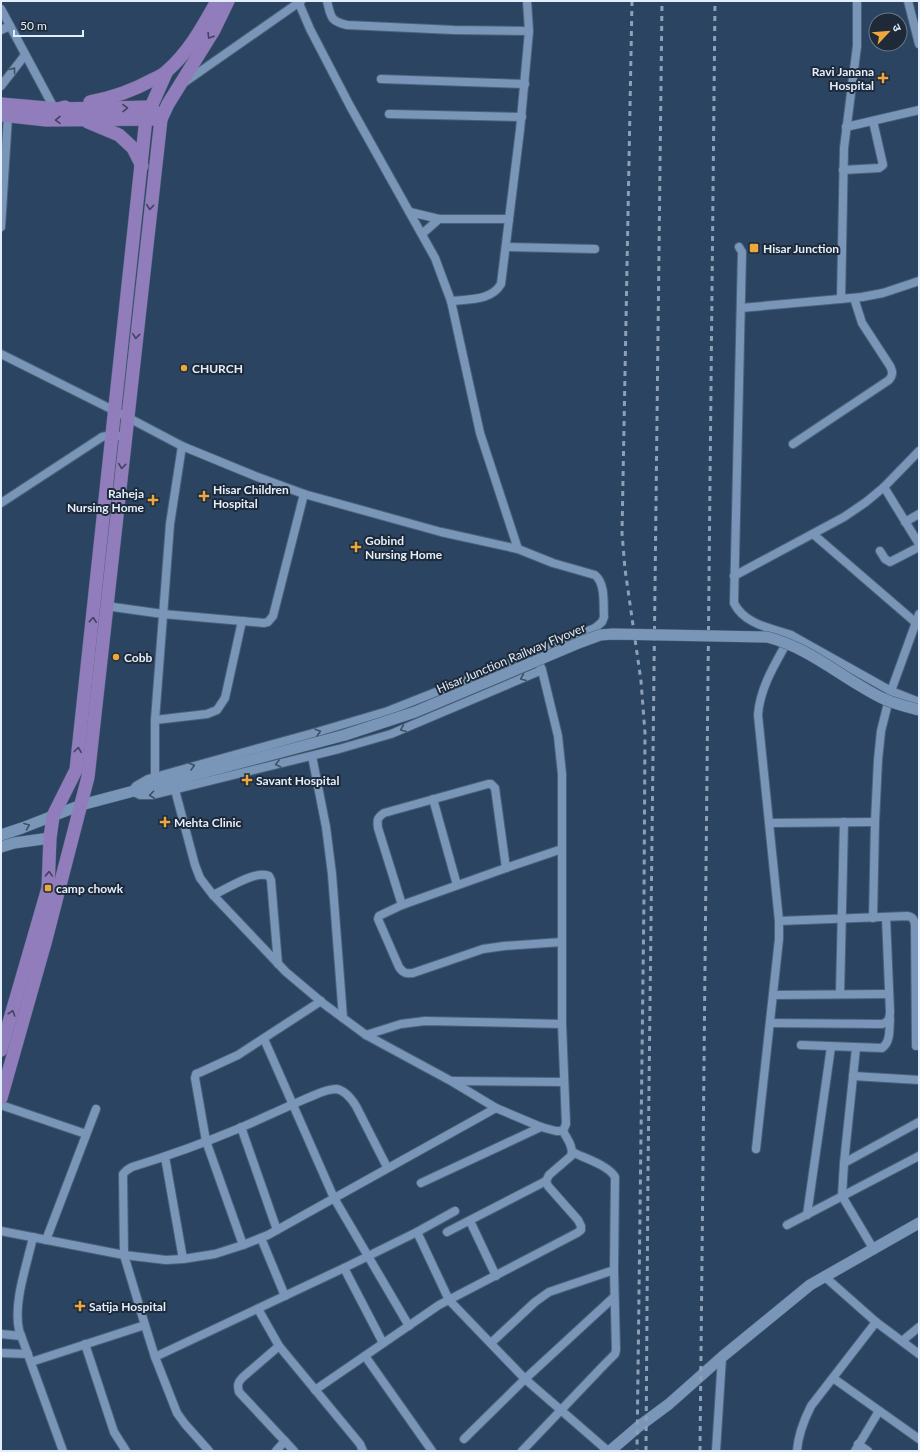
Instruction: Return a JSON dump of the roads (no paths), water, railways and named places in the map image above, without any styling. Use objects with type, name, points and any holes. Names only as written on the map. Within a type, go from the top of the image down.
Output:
[{"type":"main road","points":[[56,108],[104,100],[140,86],[166,72],[181,57],[200,32],[217,1]]},
{"type":"main road","points":[[1,1098],[45,943],[88,777],[161,119],[179,85],[214,30],[228,1]]},
{"type":"main road","points":[[1,1050],[48,888],[50,838],[53,816],[76,770],[142,166],[149,113],[166,72]]},
{"type":"main road","points":[[1,104],[149,113],[161,119]]},
{"type":"main road","points":[[5,116],[47,120],[81,119],[149,113]]},
{"type":"main road","points":[[81,119],[119,135],[133,148],[142,166]]},
{"type":"main road","name":"Hisar Junction Railway Flyover","points":[[1,835],[80,805],[345,735],[416,712],[600,635],[768,637],[798,648],[884,699],[919,710]]},
{"type":"main road","points":[[1,847],[14,843],[50,838]]},
{"type":"main road","points":[[609,1451],[669,1404],[722,1357],[810,1285],[874,1250],[919,1223]]},
{"type":"street","points":[[327,1],[331,18],[336,22],[347,25],[454,30],[529,31]]},
{"type":"street","points":[[451,301],[491,295],[497,291],[501,284],[522,117],[529,31],[528,1]]},
{"type":"street","points":[[841,299],[844,148],[857,46],[857,1]]},
{"type":"street","points":[[908,1],[919,44]]},
{"type":"street","points":[[179,85],[299,2],[313,36],[435,258],[451,301],[480,433],[518,549]]},
{"type":"street","points":[[1,9],[56,108]]},
{"type":"street","points":[[1,30],[10,26]]},
{"type":"street","points":[[1,86],[25,54]]},
{"type":"street","points":[[381,79],[525,84]]},
{"type":"street","points":[[846,127],[919,110]]},
{"type":"street","points":[[389,114],[522,117]]},
{"type":"street","points":[[1,227],[5,116]]},
{"type":"street","points":[[843,170],[879,168],[883,165],[873,120]]},
{"type":"street","points":[[410,212],[439,219],[509,220]]},
{"type":"street","points":[[422,234],[439,219]]},
{"type":"street","points":[[506,247],[595,249]]},
{"type":"street","points":[[739,247],[742,252],[734,603],[737,610],[752,622],[790,635],[891,691],[919,702]]},
{"type":"street","points":[[741,308],[854,298],[883,293],[919,281]]},
{"type":"street","points":[[793,444],[889,380],[892,376],[890,366],[862,323],[854,298]]},
{"type":"street","points":[[1,354],[182,446],[255,476],[304,494],[440,532],[518,549],[553,563],[595,576],[599,578],[602,585],[604,617],[599,626],[536,653],[388,711],[155,777],[141,782],[132,792],[140,795],[152,795],[312,756],[391,734],[542,670]]},
{"type":"street","points":[[1,503],[102,437],[112,435],[125,437]]},
{"type":"street","points":[[155,777],[155,720],[170,524],[182,446]]},
{"type":"street","points":[[734,576],[844,517],[884,487],[919,451]]},
{"type":"street","points":[[880,551],[885,559],[890,562],[919,545],[884,487]]},
{"type":"street","points":[[106,606],[163,614],[264,623],[268,622],[271,620],[304,494]]},
{"type":"street","points":[[905,522],[919,514]]},
{"type":"street","points":[[813,534],[915,622]]},
{"type":"street","points":[[873,918],[875,822],[881,731],[891,691],[919,614]]},
{"type":"street","points":[[155,720],[207,714],[217,710],[225,698],[242,621]]},
{"type":"street","points":[[756,1149],[779,939],[779,921],[770,823],[758,715],[759,703],[767,681],[790,635]]},
{"type":"street","points":[[536,653],[542,670],[558,736],[561,756],[562,1024],[563,1082],[566,1124],[563,1131]]},
{"type":"street","points":[[312,756],[326,827],[331,866],[343,1018]]},
{"type":"street","points":[[402,905],[378,828],[377,820],[384,813],[488,784],[494,785],[506,868]]},
{"type":"street","points":[[174,790],[200,878],[213,895],[278,964],[321,1001],[366,1035],[451,1081],[496,1108],[541,1127],[556,1131],[563,1131]]},
{"type":"street","points":[[433,799],[457,885]]},
{"type":"street","points":[[840,994],[844,822]]},
{"type":"street","points":[[770,823],[875,822]]},
{"type":"street","points":[[562,849],[402,905],[382,914],[378,919],[399,967],[402,972],[407,974],[483,949],[562,942]]},
{"type":"street","points":[[213,895],[254,876],[265,874],[269,876],[271,880],[278,964]]},
{"type":"street","points":[[801,1045],[878,1049],[886,1045],[890,1019],[886,917]]},
{"type":"street","points":[[779,921],[911,917],[914,920],[915,925],[916,1046]]},
{"type":"street","points":[[773,994],[889,994]]},
{"type":"street","points":[[244,1245],[206,1141],[195,1078],[196,1074],[238,1055],[264,1040],[321,1001]]},
{"type":"street","points":[[770,1023],[882,1024],[887,1023],[890,1019]]},
{"type":"street","points":[[366,1035],[401,1024],[425,1021],[562,1024]]},
{"type":"street","points":[[264,1040],[334,1198],[408,1326]]},
{"type":"street","points":[[807,1215],[831,1046]]},
{"type":"street","points":[[856,1048],[842,1196],[874,1250]]},
{"type":"street","points":[[853,1076],[919,1080]]},
{"type":"street","points":[[451,1081],[563,1082]]},
{"type":"street","points":[[209,1451],[184,1424],[177,1413],[155,1357],[145,1325],[124,1255],[123,1174],[132,1167],[165,1157],[323,1092],[336,1089],[344,1092],[350,1097],[356,1106],[387,1167]]},
{"type":"street","points":[[1,1105],[86,1134]]},
{"type":"street","points":[[1,1231],[144,1258],[183,1259],[215,1254],[244,1245],[277,1230],[387,1167],[496,1108]]},
{"type":"street","points":[[46,1240],[96,1109]]},
{"type":"street","points":[[844,1163],[919,1122]]},
{"type":"street","points":[[241,1127],[277,1230]]},
{"type":"street","points":[[420,1183],[541,1127]]},
{"type":"street","points":[[447,1232],[546,1181],[549,1175],[571,1156],[572,1147],[563,1131]]},
{"type":"street","points":[[522,1451],[615,1354],[614,1177],[610,1171],[605,1168],[572,1152]]},
{"type":"street","points":[[787,1225],[919,1156]]},
{"type":"street","points":[[165,1157],[183,1259]]},
{"type":"street","points":[[315,1390],[439,1305],[581,1230],[578,1220],[548,1186],[546,1181]]},
{"type":"street","points":[[155,1357],[344,1268],[417,1232],[455,1211]]},
{"type":"street","points":[[470,1221],[496,1276]]},
{"type":"street","points":[[417,1232],[449,1300],[525,1379],[609,1451]]},
{"type":"street","points":[[33,1237],[18,1304],[17,1319],[21,1336],[63,1451]]},
{"type":"street","points":[[261,1238],[285,1296]]},
{"type":"street","points":[[344,1268],[383,1343]]},
{"type":"street","points":[[491,1343],[535,1302],[549,1292],[614,1270]]},
{"type":"street","points":[[824,1276],[876,1322],[919,1354]]},
{"type":"street","points":[[464,1439],[525,1379],[614,1297]]},
{"type":"street","points":[[258,1309],[279,1346],[360,1444],[363,1451]]},
{"type":"street","points":[[797,1451],[805,1417],[811,1406],[876,1322]]},
{"type":"street","points":[[1,1353],[30,1358],[85,1344],[145,1325]]},
{"type":"street","points":[[902,1341],[919,1327]]},
{"type":"street","points":[[1,1334],[21,1336]]},
{"type":"street","points":[[85,1344],[112,1426],[126,1451]]},
{"type":"street","points":[[279,1346],[242,1377],[238,1382],[238,1388],[294,1451]]},
{"type":"street","points":[[365,1356],[428,1450]]},
{"type":"street","points":[[716,1451],[722,1357]]},
{"type":"street","points":[[832,1378],[919,1439]]},
{"type":"street","points":[[868,1451],[857,1448],[879,1411]]},
{"type":"street","points":[[276,1451],[284,1441]]},
{"type":"railway","points":[[632,1],[622,533],[625,569],[641,681],[645,733],[637,1451]]},
{"type":"railway","points":[[646,1451],[662,1]]},
{"type":"railway","points":[[700,1451],[715,1]]},
{"type":"place","name":"Ravi Janana Hospital","points":[[883,78]]},
{"type":"place","name":"Hisar Junction","points":[[754,248]]},
{"type":"place","name":"CHURCH","points":[[184,368]]},
{"type":"place","name":"Hisar Children Hospital","points":[[204,496]]},
{"type":"place","name":"Raheja Nursing Home","points":[[153,500]]},
{"type":"place","name":"Gobind Nursing Home","points":[[356,547]]},
{"type":"place","name":"Cobb","points":[[116,657]]},
{"type":"place","name":"Savant Hospital","points":[[247,780]]},
{"type":"place","name":"Mehta Clinic","points":[[165,822]]},
{"type":"place","name":"camp chowk","points":[[48,888]]},
{"type":"place","name":"Satija Hospital","points":[[80,1306]]}]
